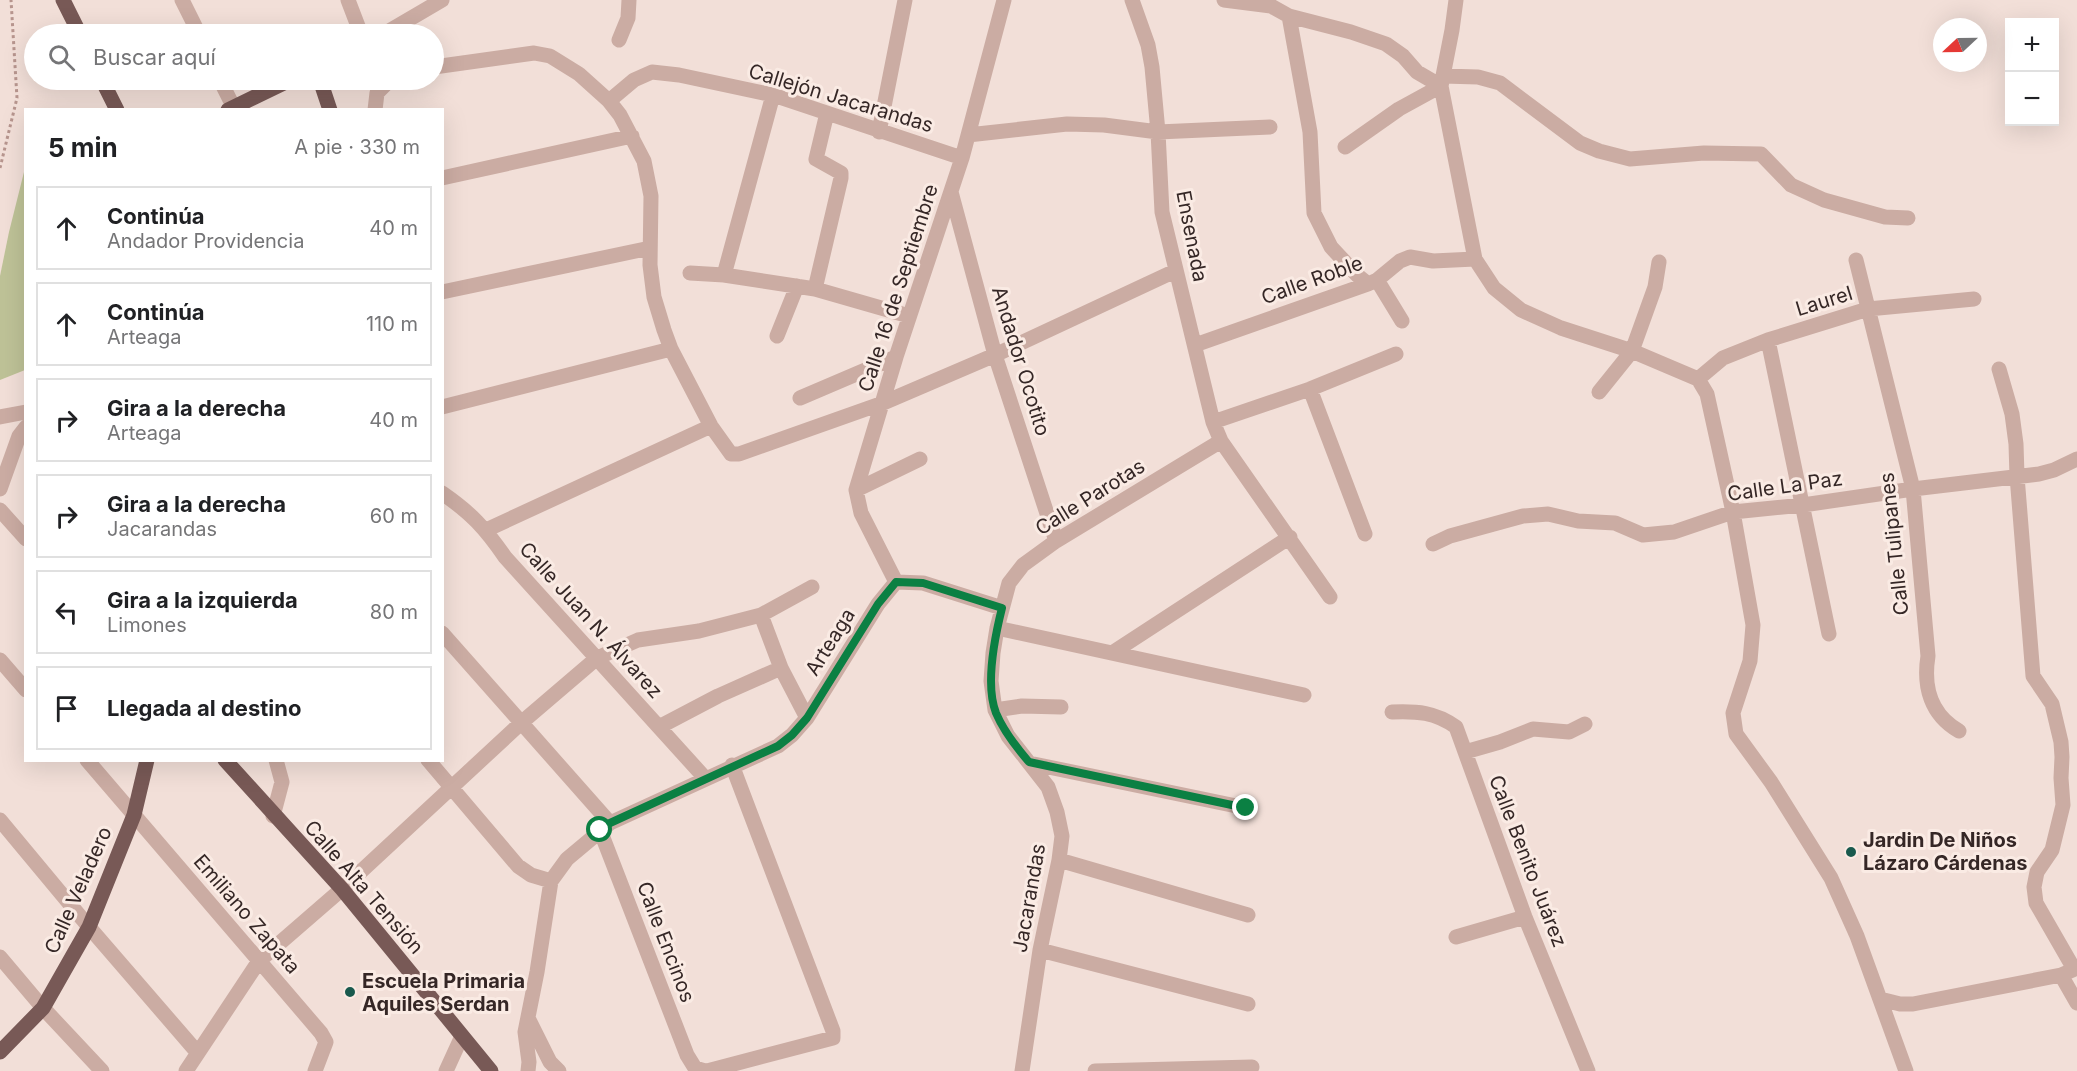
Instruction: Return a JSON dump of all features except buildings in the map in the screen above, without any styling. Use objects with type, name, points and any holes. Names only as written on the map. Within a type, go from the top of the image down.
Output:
[{"type":"main road","points":[[63,0],[75,24]]},
{"type":"main road","points":[[107,90],[116,108]]},
{"type":"main road","points":[[230,108],[269,90]]},
{"type":"main road","points":[[323,90],[329,108]]},
{"type":"main road","name":"Calle Veladero","points":[[0,1052],[43,1008],[89,927],[134,815],[147,762]]},
{"type":"main road","name":"Calle Alta Tensión","points":[[227,762],[273,816],[342,889],[491,1071]]},
{"type":"street","points":[[182,0],[193,24]]},
{"type":"street","points":[[348,0],[357,24]]},
{"type":"street","points":[[401,24],[440,0]]},
{"type":"street","points":[[619,40],[628,18],[629,0]]},
{"type":"street","points":[[879,132],[905,0]]},
{"type":"street","name":"Calle 16 de Septiembre","points":[[856,490],[909,316],[962,159],[1004,0]]},
{"type":"street","name":"Ensenada","points":[[1132,0],[1150,56],[1158,132],[1162,212],[1213,422],[1221,441],[1330,597]]},
{"type":"street","points":[[1224,0],[1271,6],[1290,16],[1386,44],[1403,56],[1426,79],[1442,81],[1478,77],[1500,83],[1580,143],[1599,151],[1630,159],[1704,153],[1761,154],[1791,185],[1824,200],[1885,217],[1908,218]]},
{"type":"street","points":[[1456,0],[1442,81],[1475,259],[1494,288],[1521,310],[1561,328],[1632,351],[1698,379],[1707,394],[1733,512],[1753,625],[1750,662],[1734,713],[1736,734],[1771,782],[1831,878],[1857,936],[1906,1071]]},
{"type":"street","points":[[1290,16],[1310,132],[1314,213],[1331,247],[1357,275],[1372,282],[1402,321]]},
{"type":"street","points":[[444,66],[534,52],[550,56],[579,74],[609,101],[620,115],[644,161],[651,196],[650,248],[654,297],[671,349],[711,426],[731,454],[739,454],[883,403],[995,355],[1175,271]]},
{"type":"street","name":"Callejón Jacarandas","points":[[609,101],[634,80],[652,72],[679,75],[773,95],[962,159]]},
{"type":"street","points":[[1345,147],[1442,81]]},
{"type":"street","points":[[224,90],[230,108]]},
{"type":"street","points":[[375,108],[379,90]]},
{"type":"street","points":[[724,275],[773,95]]},
{"type":"street","points":[[815,289],[841,178],[838,170],[816,159],[827,113]]},
{"type":"street","points":[[968,135],[1067,124],[1104,125],[1158,132],[1270,127]]},
{"type":"street","points":[[444,178],[632,136]]},
{"type":"street","name":"Andador Ocotito","points":[[951,192],[995,355],[1056,541]]},
{"type":"street","points":[[444,292],[650,248]]},
{"type":"street","name":"Calle Roble","points":[[1195,345],[1372,282],[1400,261],[1410,257],[1433,261],[1475,259]]},
{"type":"street","name":"Calle Tulipanes","points":[[1856,260],[1913,489],[1928,656],[1925,674],[1930,698],[1949,725],[1959,731]]},
{"type":"street","points":[[1599,392],[1632,351],[1655,287],[1659,262]]},
{"type":"street","points":[[690,273],[724,275],[815,289],[909,316]]},
{"type":"street","points":[[777,336],[797,286]]},
{"type":"street","name":"Laurel","points":[[1698,379],[1723,358],[1768,340],[1868,309],[1974,299]]},
{"type":"street","points":[[1768,340],[1829,634]]},
{"type":"street","points":[[444,406],[671,349]]},
{"type":"street","points":[[1213,422],[1311,389],[1396,354]]},
{"type":"street","points":[[800,398],[896,357]]},
{"type":"street","points":[[1999,369],[2012,414],[2016,444],[2033,676],[2052,704],[2061,742],[2063,805],[2052,850],[2037,872],[2034,886],[2036,903],[2071,971],[2077,1003]]},
{"type":"street","points":[[1311,389],[1365,534]]},
{"type":"street","points":[[0,417],[24,412]]},
{"type":"street","points":[[486,530],[711,426]]},
{"type":"street","points":[[0,489],[23,435]]},
{"type":"street","name":"Calle Parotas","points":[[1002,608],[1009,584],[1023,565],[1056,541],[1221,441]]},
{"type":"street","points":[[920,459],[856,490],[861,513],[896,582],[923,583],[1002,608]]},
{"type":"street","name":"Calle La Paz","points":[[1433,544],[1450,536],[1523,516],[1548,513],[1578,521],[1615,523],[1643,535],[1674,532],[1733,512],[1803,505],[2017,476],[2054,470],[2077,459]]},
{"type":"street","name":"Calle Juan N. Álvarez","points":[[444,494],[463,508],[486,530],[505,557],[705,778]]},
{"type":"street","points":[[0,510],[24,537]]},
{"type":"street","points":[[1112,653],[1290,537]]},
{"type":"street","name":"Arteaga","points":[[551,881],[567,859],[605,826],[732,765],[778,746],[792,735],[807,718],[878,604],[896,582]]},
{"type":"street","points":[[186,1071],[259,961],[342,889],[521,723],[597,658],[638,640],[699,632],[761,615],[812,587]]},
{"type":"street","name":"Jacarandas","points":[[1002,608],[997,628],[991,681],[995,710],[1008,736],[1048,787],[1062,836],[1040,950],[1022,1071]]},
{"type":"street","points":[[761,615],[781,668],[807,718]]},
{"type":"street","points":[[997,628],[1304,695]]},
{"type":"street","points":[[444,635],[521,723],[605,826]]},
{"type":"street","points":[[0,660],[24,688]]},
{"type":"street","points":[[659,727],[718,696],[781,668]]},
{"type":"street","points":[[995,710],[1022,706],[1061,707]]},
{"type":"street","name":"Calle Benito Juárez","points":[[1392,712],[1425,712],[1446,720],[1456,727],[1525,917],[1588,1071]]},
{"type":"street","points":[[1465,752],[1533,729],[1569,732],[1585,724]]},
{"type":"street","name":"Emiliano Zapata","points":[[89,762],[321,1034],[326,1042],[315,1071]]},
{"type":"street","points":[[273,816],[282,782],[277,762]]},
{"type":"street","points":[[430,762],[518,866],[531,875],[551,881],[525,1032],[528,1071]]},
{"type":"street","points":[[1029,762],[1246,808]]},
{"type":"street","points":[[678,1071],[833,1038],[732,765]]},
{"type":"street","points":[[0,820],[197,1052]]},
{"type":"street","name":"Calle Encinos","points":[[605,826],[698,1066]]},
{"type":"street","points":[[1059,860],[1248,915]]},
{"type":"street","points":[[1456,937],[1525,917]]},
{"type":"street","points":[[1040,950],[1248,1004]]},
{"type":"street","points":[[0,957],[43,1008],[102,1071]]},
{"type":"street","points":[[1880,999],[1900,1004],[1913,1004],[2071,971]]},
{"type":"street","points":[[528,1018],[550,1062],[559,1071]]},
{"type":"street","points":[[446,1071],[462,1036]]},
{"type":"street","points":[[1095,1071],[1251,1067]]},
{"type":"path","points":[[0,168],[17,98],[11,0]]},
{"type":"green space","points":[[24,172],[24,370],[0,380],[0,276]]},
{"type":"place","name":"Jardin De Niños Lázaro Cárdenas","points":[[1851,852]]},
{"type":"place","name":"Escuela Primaria Aquiles Serdan","points":[[350,992]]},
{"type":"route","points":[[600,830],[610,823],[732,765],[778,746],[792,735],[807,718],[878,604],[896,582],[923,583],[1002,608],[993,653],[991,681],[995,710],[1008,736],[1029,762],[1246,808]]}]
